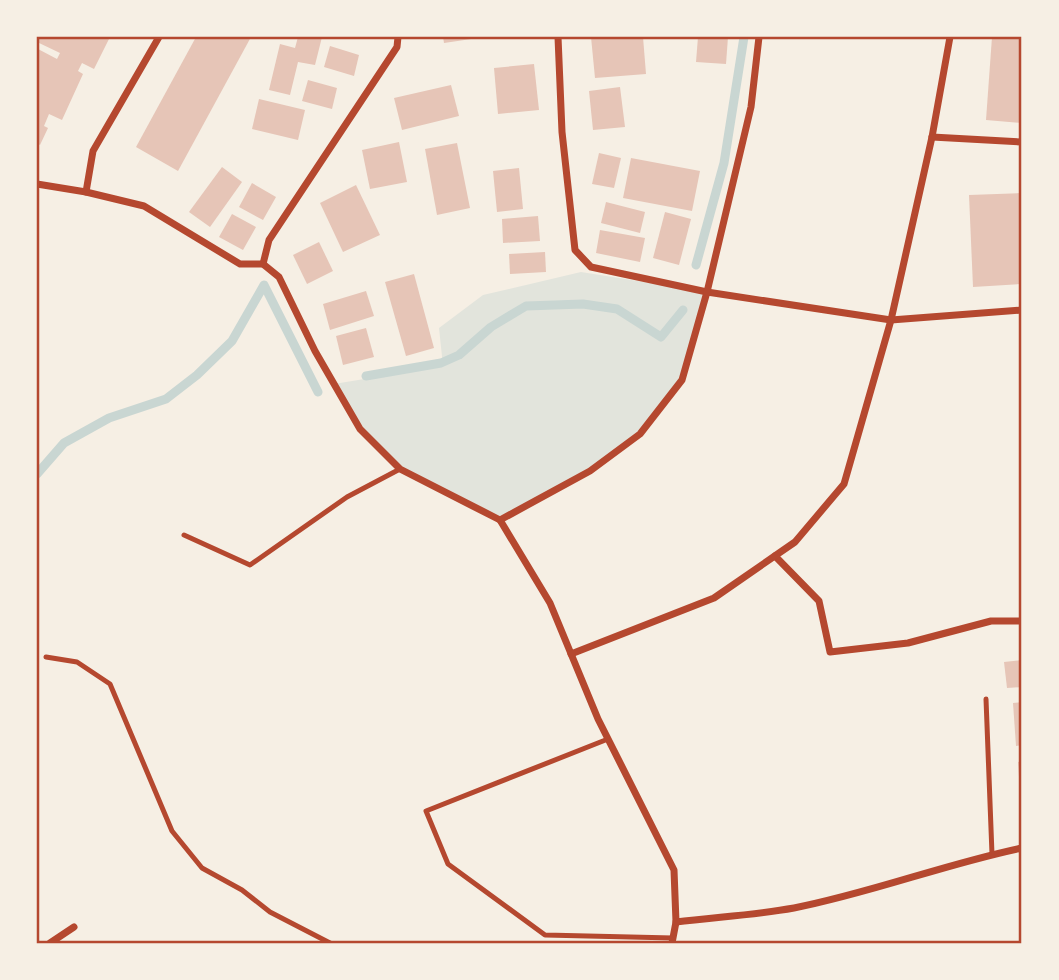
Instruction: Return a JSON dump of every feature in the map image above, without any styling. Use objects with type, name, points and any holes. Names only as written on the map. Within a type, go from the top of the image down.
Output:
[{"type":"street","points":[[86,192],[93,151],[159,37]]},
{"type":"street","points":[[263,264],[270,240],[397,47],[398,37]]},
{"type":"street","points":[[558,37],[562,132],[575,250],[591,267],[707,292],[891,320],[1022,310]]},
{"type":"street","points":[[500,520],[590,471],[640,434],[682,380],[707,292],[751,107],[759,37]]},
{"type":"street","points":[[571,654],[714,598],[796,542],[844,484],[891,320],[932,137],[950,37]]},
{"type":"street","points":[[932,137],[1022,142]]},
{"type":"street","points":[[37,184],[144,206],[240,264],[263,264],[279,277],[315,351],[360,429],[400,469],[500,520],[550,603],[608,739],[674,870],[676,922],[673,941]]},
{"type":"street","points":[[775,556],[818,601],[830,652],[908,643],[991,621],[1022,621]]},
{"type":"street","points":[[676,922],[793,908],[916,878],[992,854],[1022,848]]},
{"type":"street","points":[[50,943],[74,927]]},
{"type":"lane","points":[[184,535],[250,565],[346,497],[400,469]]},
{"type":"lane","points":[[46,657],[77,662],[110,684],[172,831],[202,868],[242,890],[270,912],[330,943]]},
{"type":"lane","points":[[986,699],[992,854]]},
{"type":"lane","points":[[608,739],[426,811],[448,864],[545,935],[673,941]]},
{"type":"shaded area","points":[[581,272],[707,292],[682,380],[640,434],[590,471],[500,520],[400,469],[360,429],[334,384],[443,366],[439,328],[483,295]]},
{"type":"building","points":[[40,37],[110,37],[94,69],[82,63],[78,71],[83,74],[62,120],[49,114],[44,126],[48,128],[40,145],[37,143],[37,52],[38,49],[57,59],[60,53],[37,42]]},
{"type":"building","points":[[196,37],[251,37],[178,171],[136,147]]},
{"type":"building","points":[[298,37],[322,37],[315,65],[298,62],[290,95],[269,90],[280,44],[295,48]]},
{"type":"building","points":[[443,37],[478,37],[478,38],[444,43]]},
{"type":"building","points":[[591,37],[643,37],[646,74],[595,78]]},
{"type":"building","points":[[698,37],[728,37],[726,64],[696,62]]},
{"type":"building","points":[[992,37],[1022,37],[1022,123],[986,120]]},
{"type":"building","points":[[330,46],[359,55],[354,76],[324,67]]},
{"type":"building","points":[[534,64],[539,110],[498,114],[494,68]]},
{"type":"building","points":[[308,80],[337,88],[332,109],[302,101]]},
{"type":"building","points":[[451,85],[459,116],[402,130],[394,98]]},
{"type":"building","points":[[620,87],[625,127],[593,130],[589,91]]},
{"type":"building","points":[[259,99],[305,110],[298,140],[252,129]]},
{"type":"building","points":[[399,142],[407,182],[370,189],[362,150]]},
{"type":"building","points":[[457,143],[470,208],[437,215],[425,149]]},
{"type":"building","points":[[599,153],[621,158],[614,188],[592,184]]},
{"type":"building","points":[[631,158],[700,171],[692,211],[623,198]]},
{"type":"building","points":[[222,167],[242,182],[210,227],[189,212]]},
{"type":"building","points":[[519,168],[523,209],[497,212],[493,171]]},
{"type":"building","points":[[252,183],[276,197],[263,220],[239,207]]},
{"type":"building","points":[[356,185],[380,235],[343,252],[320,203]]},
{"type":"building","points":[[1022,193],[1022,284],[973,287],[969,195]]},
{"type":"building","points":[[606,202],[645,212],[640,233],[601,223]]},
{"type":"building","points":[[665,212],[691,219],[679,265],[653,258]]},
{"type":"building","points":[[232,214],[256,227],[243,250],[219,237]]},
{"type":"building","points":[[538,216],[540,241],[503,243],[502,219]]},
{"type":"building","points":[[600,230],[645,238],[640,262],[596,253]]},
{"type":"building","points":[[319,242],[333,271],[307,284],[293,255]]},
{"type":"building","points":[[545,252],[546,272],[510,274],[509,254]]},
{"type":"building","points":[[414,274],[434,348],[406,356],[385,282]]},
{"type":"building","points":[[366,291],[374,316],[330,330],[323,304]]},
{"type":"building","points":[[366,328],[374,357],[343,365],[336,336]]},
{"type":"building","points":[[1022,660],[1022,687],[1007,688],[1004,662]]},
{"type":"building","points":[[1022,702],[1022,745],[1016,746],[1013,703]]},
{"type":"building","points":[[1022,761],[1022,791],[1020,791],[1018,762]]},
{"type":"waterway","points":[[696,265],[724,163],[744,37]]},
{"type":"waterway","points":[[37,474],[64,443],[109,418],[166,399],[197,375],[232,341],[264,285],[318,392]]},
{"type":"waterway","points":[[366,376],[441,363],[459,355],[491,327],[526,306],[583,304],[617,309],[661,337],[683,310]]}]
